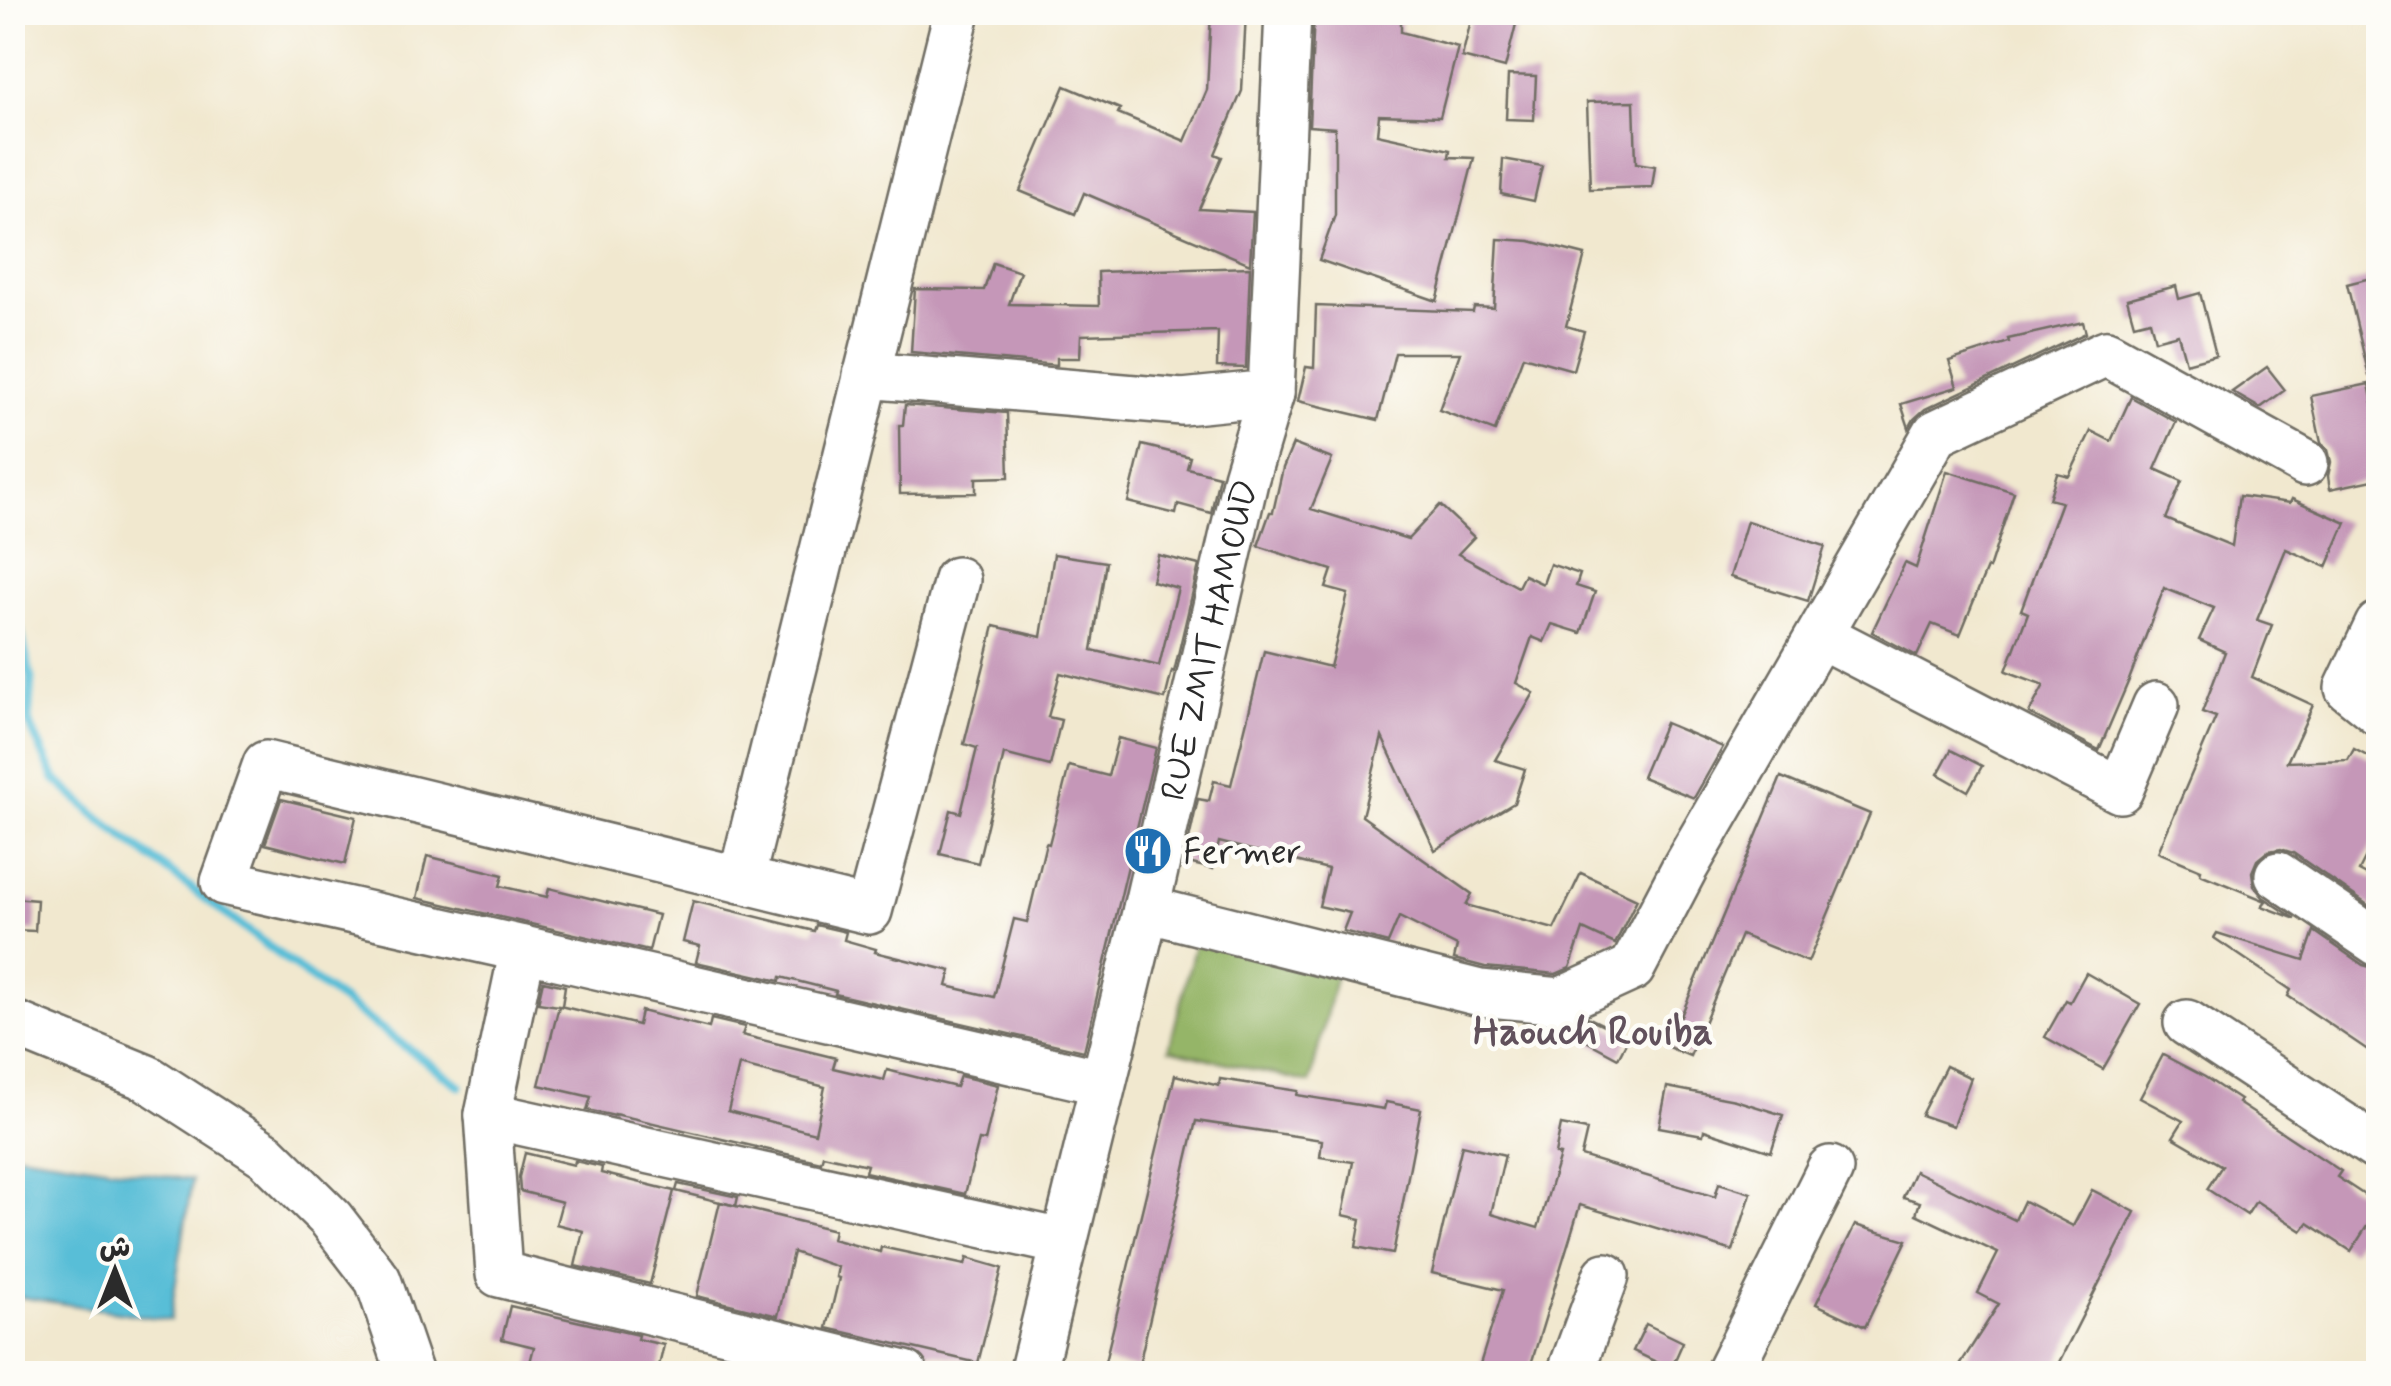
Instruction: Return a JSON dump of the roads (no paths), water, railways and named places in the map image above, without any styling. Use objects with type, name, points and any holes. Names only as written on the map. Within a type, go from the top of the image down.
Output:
[{"type":"street","points":[[741,880],[957,12]]},
{"type":"street","name":"RUE ZMIT HAMOUD","points":[[1032,1374],[1246,477],[1270,393],[1288,12]]},
{"type":"street","points":[[1146,909],[1480,993],[1560,1001],[1632,968],[1684,868],[1936,432],[2106,353],[2305,463]]},
{"type":"street","points":[[866,376],[1182,402],[1270,393]]},
{"type":"street","points":[[957,580],[869,911],[266,764],[224,882],[1102,1082]]},
{"type":"street","points":[[2378,625],[2348,688],[2378,712]]},
{"type":"street","points":[[1820,635],[2120,790],[2156,705]]},
{"type":"street","points":[[2278,874],[2378,943]]},
{"type":"street","points":[[522,948],[488,1115],[499,1274],[904,1374]]},
{"type":"street","points":[[12,1023],[147,1078],[266,1154],[332,1219],[378,1280],[410,1374]]},
{"type":"street","points":[[2187,1023],[2378,1147]]},
{"type":"street","points":[[488,1115],[1062,1242]]},
{"type":"street","points":[[1728,1374],[1830,1169]]},
{"type":"street","points":[[1570,1374],[1606,1276]]},
{"type":"water","points":[[12,1153],[192,1180],[170,1320],[13,1296]]},
{"type":"waterway","points":[[12,596],[31,679],[28,721],[55,779],[100,819],[460,1086]]},
{"type":"place","name":"Fermer","points":[[1148,851]]},
{"type":"district","name":"Haouch Rouiba","points":[[1593,1030]]}]
